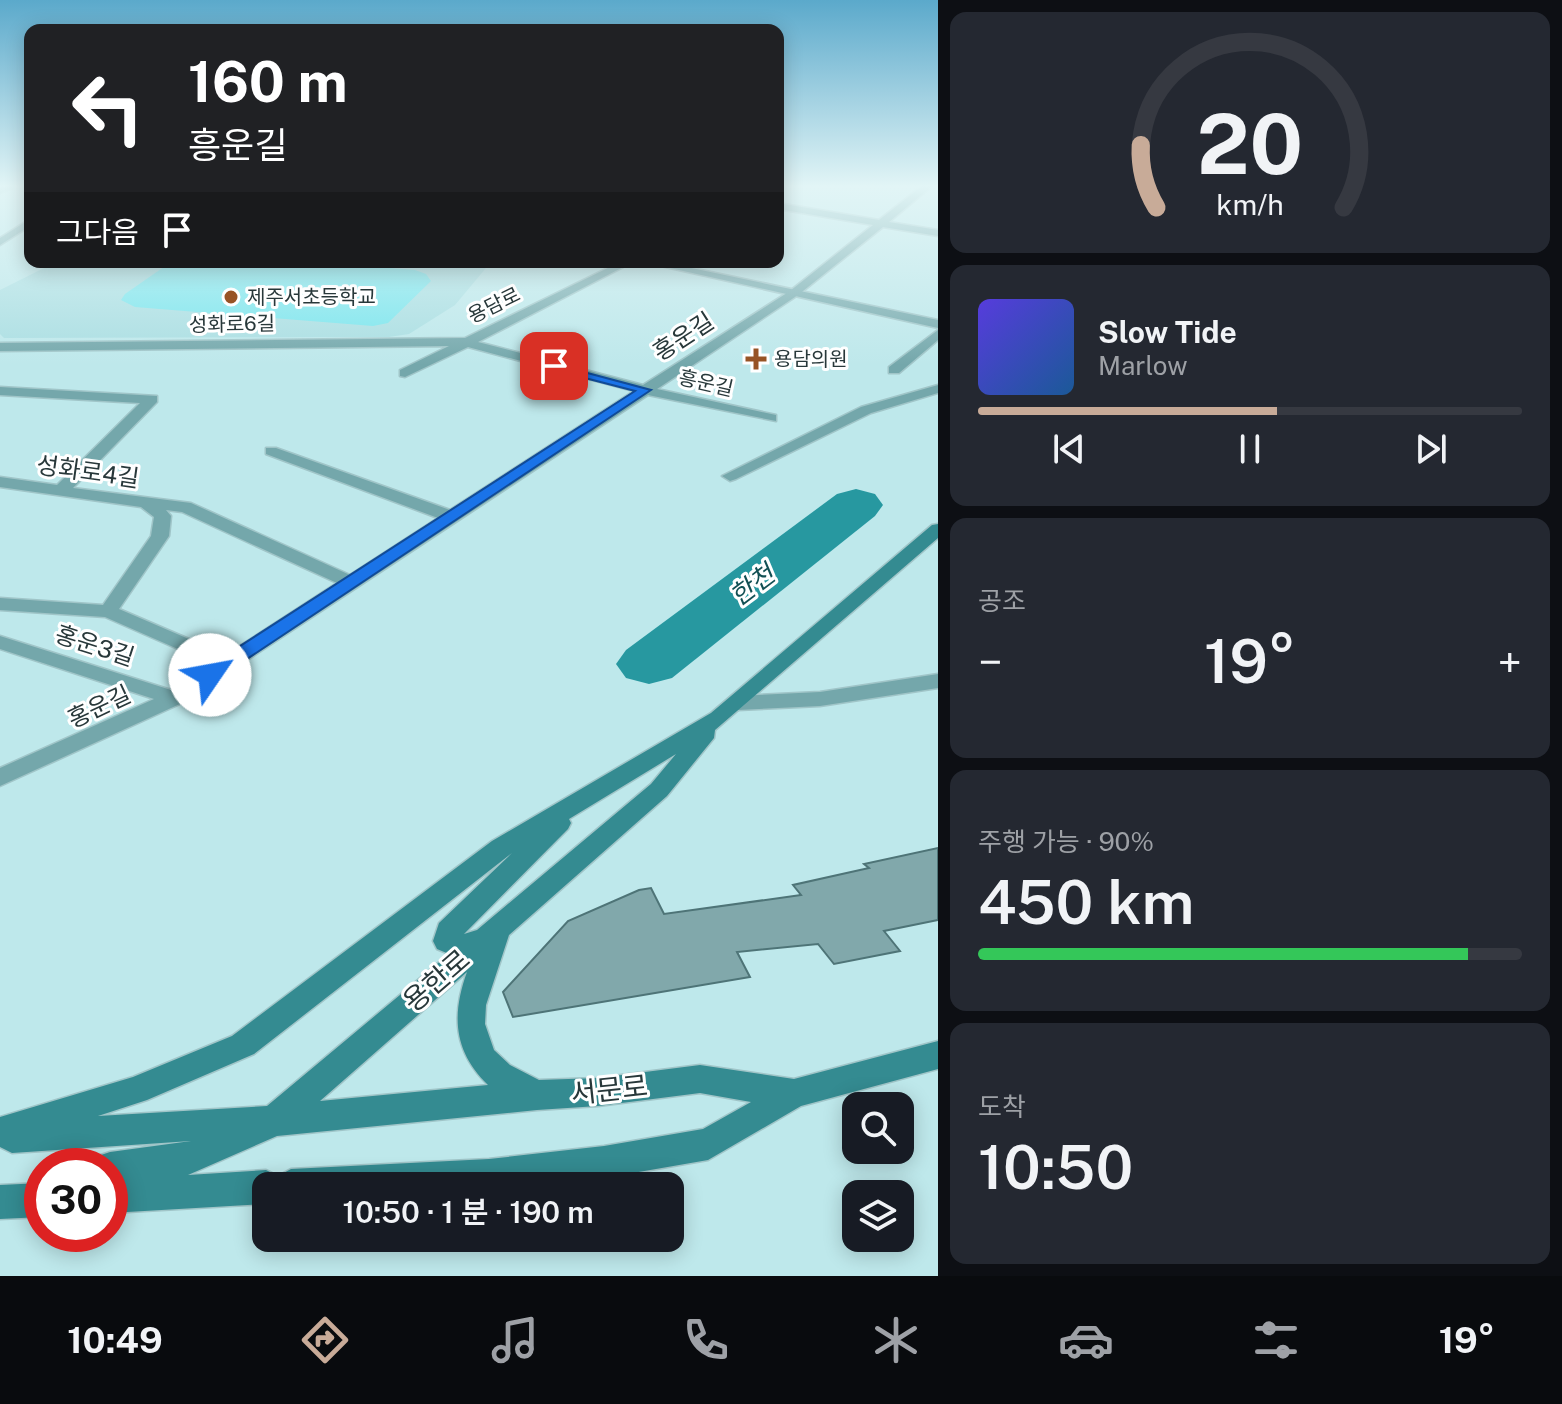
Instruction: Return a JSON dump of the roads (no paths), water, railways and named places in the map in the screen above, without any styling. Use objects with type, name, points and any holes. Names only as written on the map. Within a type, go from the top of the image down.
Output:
[{"type":"main road","name":"용한로","points":[[128,1166],[184,1160],[274,1121],[659,790],[729,710],[938,529]]},
{"type":"main road","name":"용한로","points":[[0,1135],[136,1090],[243,1045],[501,848],[729,710]]},
{"type":"main road","points":[[492,932],[462,946],[453,946],[447,941],[449,931],[579,803]]},
{"type":"main road","points":[[492,932],[469,1008],[469,1025],[481,1058],[498,1075],[537,1095]]},
{"type":"main road","name":"서문로","points":[[0,1135],[274,1121],[537,1095],[598,1092],[700,1079],[794,1094],[938,1055]]},
{"type":"main road","points":[[516,1172],[604,1162],[708,1144],[794,1094]]},
{"type":"main road","points":[[128,1195],[252,1188]]},
{"type":"street","name":"홍운길","points":[[0,778],[174,698],[794,293],[856,246]]},
{"type":"street","name":"용담로","points":[[464,342],[616,268]]},
{"type":"street","points":[[676,268],[938,324]]},
{"type":"street","points":[[894,370],[938,334]]},
{"type":"street","points":[[405,373],[464,342]]},
{"type":"street","name":"성화로6길","points":[[0,347],[464,342]]},
{"type":"street","name":"흥운길","points":[[464,342],[645,390],[771,418]]},
{"type":"street","points":[[730,476],[866,410],[938,389]]},
{"type":"street","points":[[0,391],[152,399],[61,491]]},
{"type":"street","points":[[271,451],[452,517]]},
{"type":"street","name":"성화로4길","points":[[0,482],[146,503],[163,516],[160,536],[108,611]]},
{"type":"street","points":[[146,503],[185,507],[352,583]]},
{"type":"street","points":[[0,604],[108,611],[228,663]]},
{"type":"street","name":"홍운3길","points":[[0,642],[174,698]]},
{"type":"street","points":[[729,710],[938,681]]},
{"type":"waterway","name":"한천","points":[[649,664],[856,505]]},
{"type":"place","name":"제주서초등학교","points":[[231,297]]},
{"type":"place","name":"용담의원","points":[[756,359]]}]
